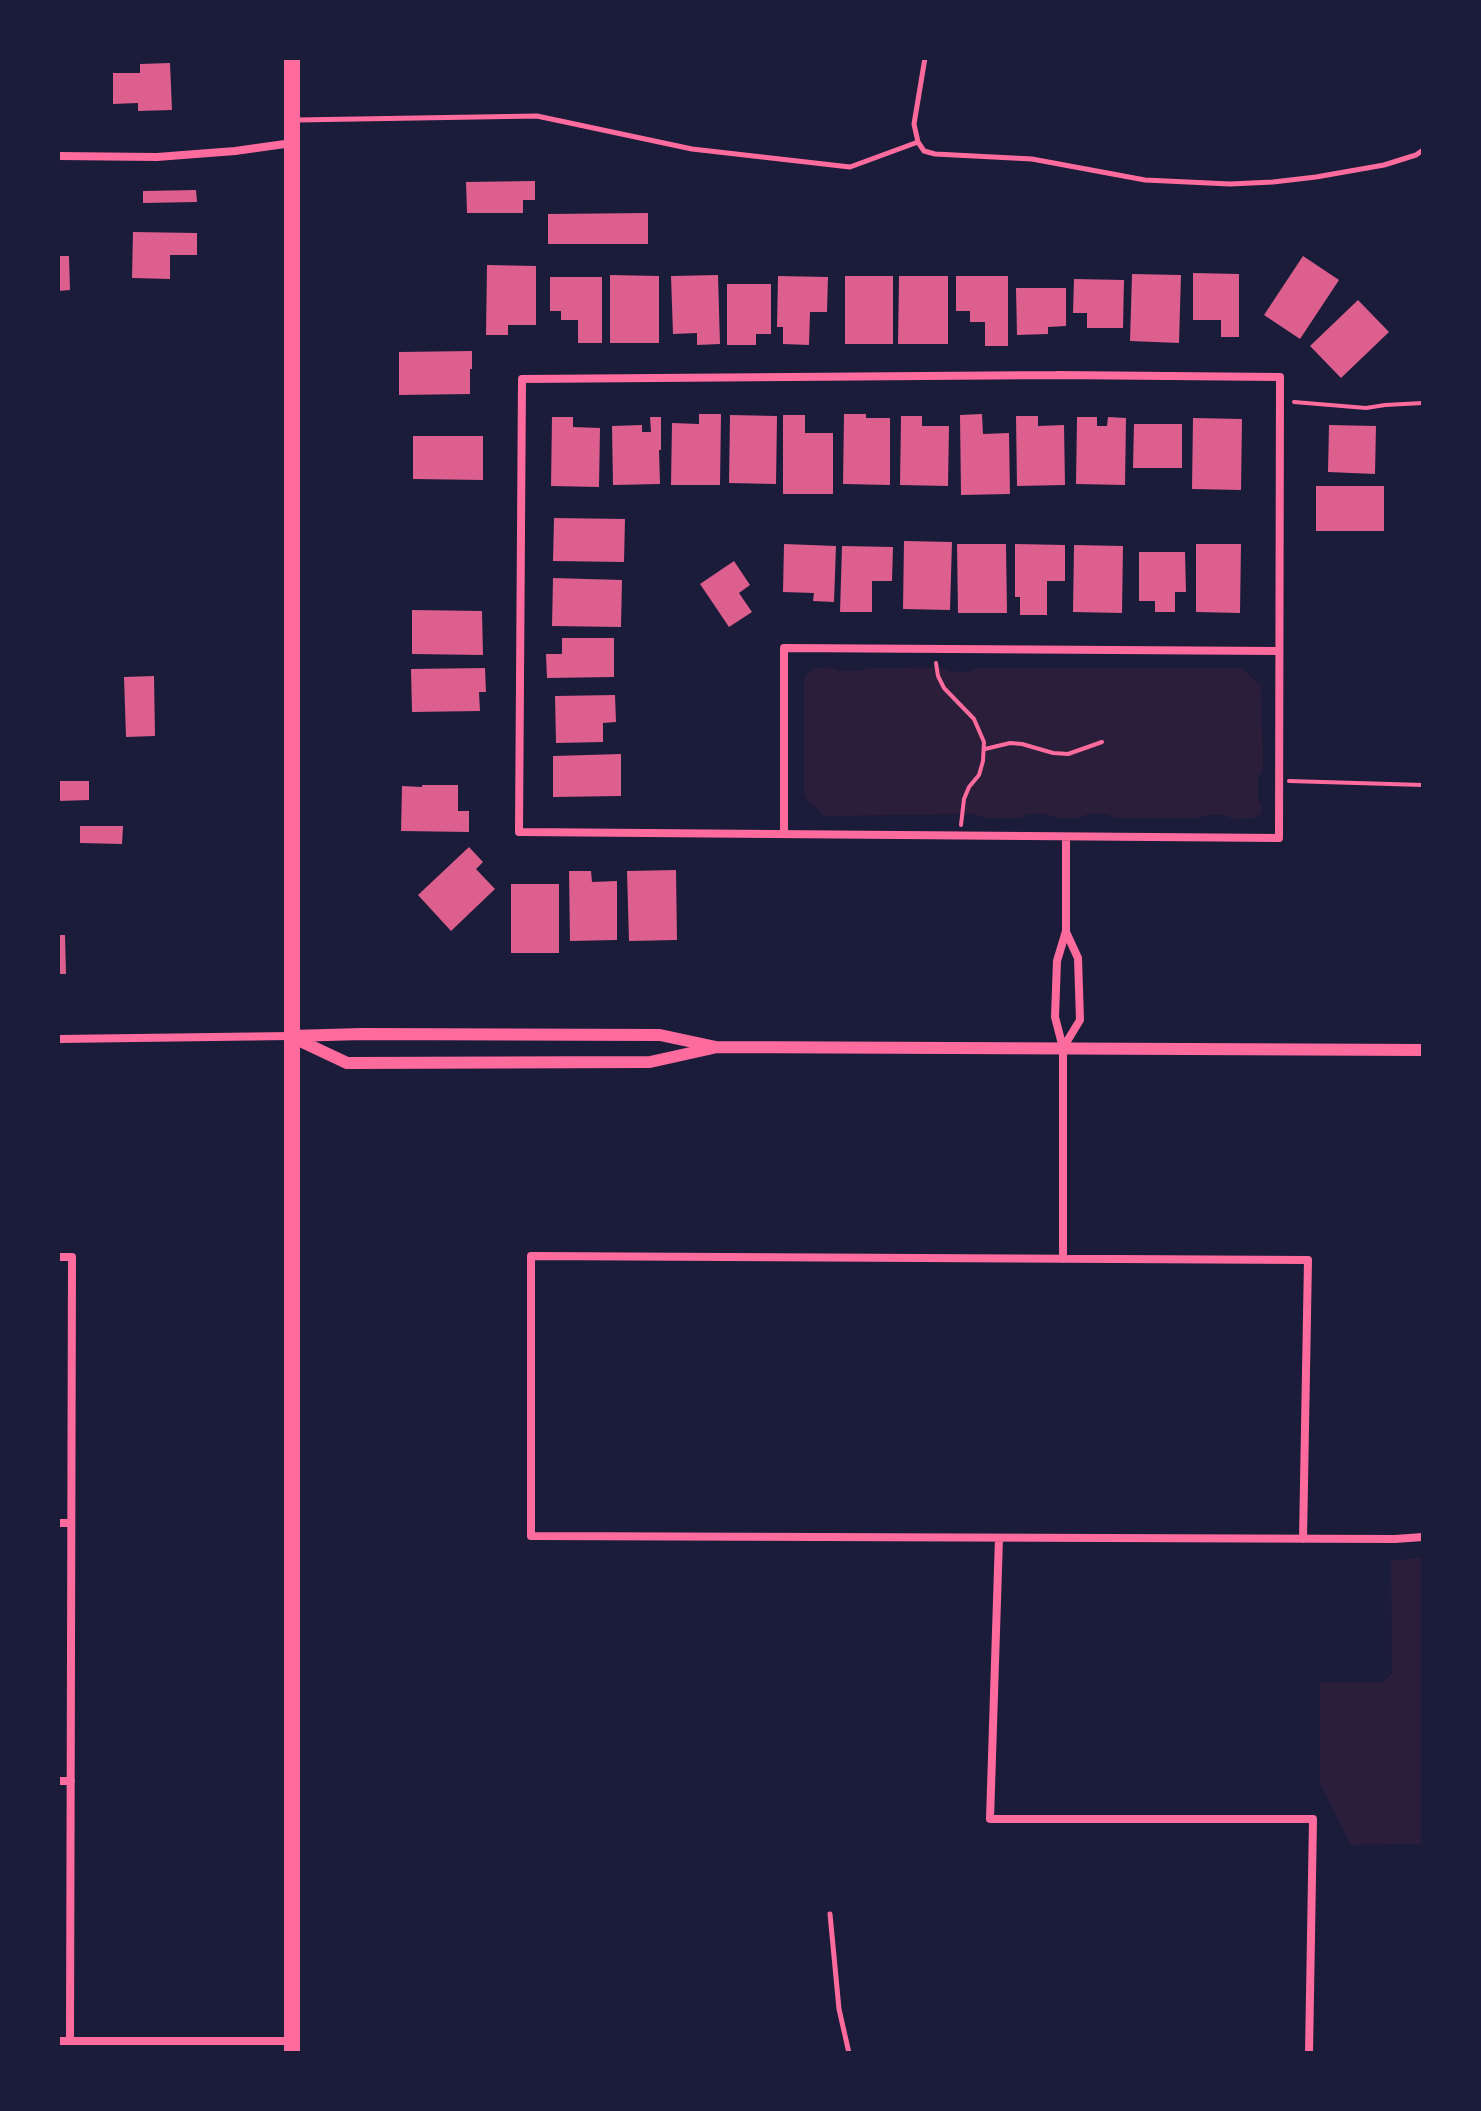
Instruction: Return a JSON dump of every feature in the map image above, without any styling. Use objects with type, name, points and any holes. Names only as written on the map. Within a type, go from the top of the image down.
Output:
[{"type":"main road","points":[[292,58],[292,2047]]},
{"type":"street","points":[[58,156],[157,157],[292,143]]},
{"type":"street","points":[[1057,375],[1280,377],[1280,401],[1279,838],[519,832],[522,379],[1057,375]]},
{"type":"street","points":[[784,834],[784,648],[1279,651]]},
{"type":"street","points":[[1063,1259],[1063,1048],[1055,1017],[1057,961],[1066,931],[1066,837]]},
{"type":"street","points":[[1063,1048],[1080,1020],[1078,958],[1066,931]]},
{"type":"street","points":[[58,1039],[362,1034],[660,1035],[716,1047],[1423,1050]]},
{"type":"street","points":[[291,1036],[347,1063],[650,1062],[716,1047]]},
{"type":"street","points":[[1303,1539],[1308,1260],[531,1256],[531,1536],[1303,1539],[1423,1537]]},
{"type":"street","points":[[58,1257],[72,1257],[70,2041]]},
{"type":"street","points":[[58,1523],[71,1523]]},
{"type":"street","points":[[999,1538],[990,1819],[1313,1819],[1309,2053]]},
{"type":"street","points":[[58,1781],[71,1781]]},
{"type":"street","points":[[58,2041],[292,2047]]},
{"type":"lane","points":[[925,58],[914,124],[918,142],[924,151],[935,154],[1032,159],[1145,180],[1230,184],[1316,177],[1384,165],[1423,150]]},
{"type":"lane","points":[[292,120],[537,116],[692,149],[850,167],[918,142]]},
{"type":"lane","points":[[830,1914],[839,2009],[849,2053]]},
{"type":"path","points":[[1280,401],[1366,408],[1423,403]]},
{"type":"path","points":[[933,649],[938,676],[944,688],[974,719],[984,742],[979,775],[964,799],[960,836]]},
{"type":"path","points":[[983,749],[1010,743],[1068,754],[1102,742]]},
{"type":"path","points":[[1279,781],[1423,785]]},
{"type":"shaded area","points":[[830,667],[839,671],[859,671],[868,668],[942,667],[949,671],[968,672],[979,668],[1242,668],[1261,686],[1263,769],[1258,778],[1258,798],[1261,814],[1255,818],[1234,819],[1224,815],[1116,818],[1106,814],[1088,814],[1078,818],[1057,818],[1046,814],[1027,814],[1022,818],[985,818],[974,814],[824,816],[807,800],[804,791],[804,679],[815,668]]},
{"type":"shaded area","points":[[1423,1557],[1423,1844],[1351,1845],[1320,1784],[1320,1682],[1384,1682],[1392,1673],[1391,1561]]},
{"type":"building","points":[[170,63],[172,110],[138,111],[138,103],[113,104],[113,73],[140,73],[140,64]]},
{"type":"building","points":[[535,181],[535,200],[523,200],[523,213],[467,213],[466,182]]},
{"type":"building","points":[[196,190],[197,202],[143,203],[143,191]]},
{"type":"building","points":[[648,213],[648,244],[548,244],[548,214]]},
{"type":"building","points":[[133,232],[197,233],[197,255],[170,255],[170,279],[132,278]]},
{"type":"building","points":[[58,256],[69,256],[70,290],[58,291]]},
{"type":"building","points":[[1303,256],[1339,280],[1300,339],[1264,315]]},
{"type":"building","points":[[487,265],[536,266],[536,325],[508,325],[508,335],[486,335]]},
{"type":"building","points":[[1193,273],[1239,274],[1239,337],[1221,337],[1221,320],[1193,320]]},
{"type":"building","points":[[1132,274],[1181,275],[1179,343],[1130,341]]},
{"type":"building","points":[[610,275],[659,276],[659,343],[610,343]]},
{"type":"building","points":[[718,275],[720,344],[697,345],[697,333],[673,334],[671,276]]},
{"type":"building","points":[[778,276],[828,277],[827,312],[810,312],[809,345],[783,344],[783,327],[777,327]]},
{"type":"building","points":[[845,276],[893,276],[893,344],[845,344]]},
{"type":"building","points":[[899,276],[948,276],[948,344],[898,344]]},
{"type":"building","points":[[956,276],[1008,276],[1008,346],[985,346],[985,322],[970,322],[970,311],[956,311]]},
{"type":"building","points":[[550,277],[602,277],[602,343],[578,343],[578,320],[561,320],[561,311],[550,311]]},
{"type":"building","points":[[1074,279],[1124,280],[1123,328],[1087,328],[1087,313],[1073,313]]},
{"type":"building","points":[[727,284],[771,284],[771,334],[756,334],[756,345],[727,345]]},
{"type":"building","points":[[1016,288],[1066,288],[1066,326],[1048,327],[1048,334],[1017,335]]},
{"type":"building","points":[[1358,300],[1389,332],[1341,378],[1310,346]]},
{"type":"building","points":[[472,351],[470,394],[399,395],[399,352]]},
{"type":"building","points":[[699,414],[721,414],[720,485],[671,485],[672,423],[699,424]]},
{"type":"building","points":[[844,414],[890,418],[890,485],[843,484]]},
{"type":"building","points":[[982,414],[983,434],[1009,433],[1010,494],[961,495],[960,415]]},
{"type":"building","points":[[730,415],[777,416],[776,484],[729,483]]},
{"type":"building","points":[[783,415],[805,415],[805,433],[833,433],[833,494],[783,494]]},
{"type":"building","points":[[901,416],[922,416],[922,426],[949,426],[948,486],[900,485]]},
{"type":"building","points":[[1016,416],[1038,416],[1038,426],[1064,425],[1065,485],[1017,486]]},
{"type":"building","points":[[552,417],[573,417],[573,427],[600,428],[599,487],[551,486]]},
{"type":"building","points":[[650,417],[661,417],[660,484],[613,485],[612,426],[642,425],[642,432],[651,432]]},
{"type":"building","points":[[1077,417],[1097,417],[1097,426],[1107,426],[1108,417],[1126,418],[1125,485],[1076,484]]},
{"type":"building","points":[[1193,418],[1242,419],[1241,490],[1192,489]]},
{"type":"building","points":[[1134,424],[1182,424],[1182,468],[1133,468]]},
{"type":"building","points":[[1329,425],[1376,426],[1375,474],[1328,472]]},
{"type":"building","points":[[413,436],[483,436],[483,480],[413,479]]},
{"type":"building","points":[[1316,486],[1384,486],[1384,531],[1316,531]]},
{"type":"building","points":[[554,518],[625,519],[624,562],[553,561]]},
{"type":"building","points":[[904,541],[952,542],[950,610],[903,609]]},
{"type":"building","points":[[784,544],[836,546],[834,602],[813,601],[814,593],[783,592]]},
{"type":"building","points":[[957,544],[1006,544],[1007,613],[958,613]]},
{"type":"building","points":[[1015,544],[1065,545],[1065,581],[1047,581],[1047,615],[1020,615],[1020,597],[1015,597]]},
{"type":"building","points":[[1196,544],[1241,544],[1240,613],[1196,612]]},
{"type":"building","points":[[1074,545],[1123,546],[1122,613],[1073,612]]},
{"type":"building","points":[[842,546],[893,547],[892,581],[872,581],[872,612],[840,612]]},
{"type":"building","points":[[1139,552],[1185,552],[1186,592],[1175,592],[1175,612],[1155,612],[1155,601],[1139,601]]},
{"type":"building","points":[[734,561],[750,585],[739,593],[752,612],[729,627],[700,584]]},
{"type":"building","points":[[553,578],[622,580],[621,627],[552,626]]},
{"type":"building","points":[[412,610],[482,611],[483,655],[412,654]]},
{"type":"building","points":[[562,638],[614,638],[614,677],[547,678],[546,654],[562,654]]},
{"type":"building","points":[[485,668],[486,692],[479,692],[480,711],[412,712],[411,669]]},
{"type":"building","points":[[154,676],[155,736],[126,737],[124,677]]},
{"type":"building","points":[[615,695],[616,722],[603,723],[603,742],[556,743],[555,696]]},
{"type":"building","points":[[621,754],[621,796],[553,797],[553,756]]},
{"type":"building","points":[[58,781],[89,781],[89,800],[58,801]]},
{"type":"building","points":[[458,785],[458,811],[469,811],[469,832],[401,831],[402,786]]},
{"type":"building","points":[[80,826],[123,826],[122,844],[80,843]]},
{"type":"building","points":[[469,847],[483,862],[476,869],[495,889],[451,931],[418,895]]},
{"type":"building","points":[[676,870],[677,940],[629,941],[627,871]]},
{"type":"building","points":[[569,871],[591,871],[592,882],[617,881],[617,940],[570,941]]},
{"type":"building","points":[[511,884],[559,884],[559,953],[511,953]]},
{"type":"building","points":[[58,935],[65,935],[66,974],[58,974]]}]
